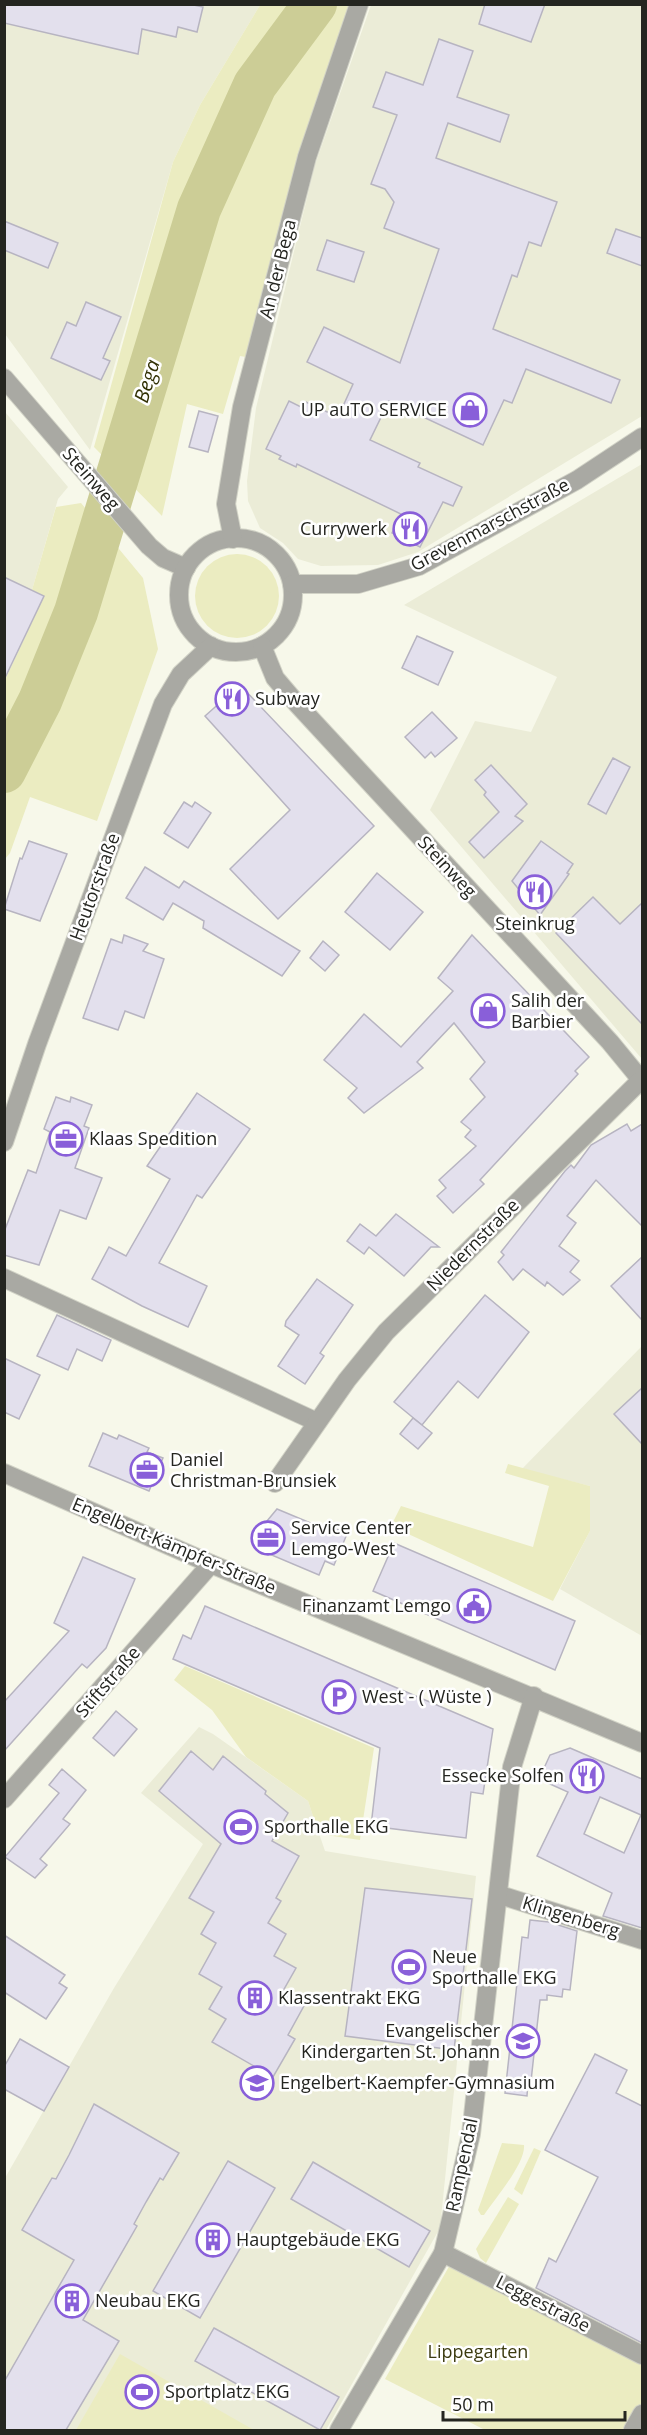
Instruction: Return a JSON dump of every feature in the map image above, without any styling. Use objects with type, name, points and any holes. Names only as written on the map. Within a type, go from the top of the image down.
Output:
[{"type":"street","name":"An der Bega","points":[[233,539],[226,504],[242,407],[307,157],[359,4]]},
{"type":"street","name":"Steinweg","points":[[4,378],[149,546],[163,558],[186,568]]},
{"type":"street","name":"Grevenmarschstraße","points":[[292,584],[358,584],[419,566],[577,480],[642,437]]},
{"type":"street","points":[[233,539],[250,540],[265,546],[278,557],[287,570],[292,584],[293,598],[286,623],[279,632],[262,646],[241,652],[211,646],[194,634],[182,614],[180,590],[186,568],[206,548],[233,539]]},
{"type":"street","name":"Heutorstraße","points":[[4,1142],[37,1044],[163,704],[181,674],[211,646]]},
{"type":"street","name":"Steinweg","points":[[262,646],[275,678],[298,705],[610,1042],[642,1080]]},
{"type":"street","name":"Niedernstraße","points":[[275,1484],[317,1422],[386,1332],[642,1080]]},
{"type":"street","points":[[4,1278],[317,1422]]},
{"type":"street","name":"Engelbert-Kämpfer-Straße","points":[[4,1473],[210,1564],[534,1696],[642,1743]]},
{"type":"street","name":"Stiftstraße","points":[[4,1799],[210,1564]]},
{"type":"street","name":"Rampendal","points":[[339,2430],[443,2253],[471,2134],[500,1895],[512,1767],[534,1696]]},
{"type":"street","name":"Klingenberg","points":[[500,1895],[642,1940]]},
{"type":"street","name":"Leggestraße","points":[[443,2253],[642,2355]]},
{"type":"street","points":[[633,2430],[642,2414]]},
{"type":"shaded area","points":[[5,5],[260,5],[200,105],[173,162],[90,450],[5,334]]},
{"type":"shaded area","points":[[371,5],[642,5],[642,416],[418,552],[378,565],[321,566],[298,559],[283,543],[260,528],[248,501],[247,481],[256,408],[315,165]]},
{"type":"shaded area","points":[[5,412],[68,487],[58,499],[32,590],[44,596],[5,680]]},
{"type":"shaded area","points":[[642,464],[642,1059],[430,810],[475,721],[531,732],[557,677],[404,605]]},
{"type":"shaded area","points":[[642,1346],[642,1636],[560,1589],[590,1531],[590,1486],[522,1469]]},
{"type":"shaded area","name":"Engelbert-Kaempfer-Gymnasium","points":[[199,1727],[213,1734],[308,1801],[325,1851],[476,1876],[440,2228],[326,2430],[5,2430],[5,2178],[114,1988],[203,1844],[141,1793]]},
{"type":"green space","points":[[260,5],[351,5],[246,357],[240,356],[223,414],[187,404],[162,516],[94,447],[173,162],[200,105]]},
{"type":"green space","points":[[81,503],[143,578],[158,649],[97,821],[30,797],[10,853],[5,859],[5,680],[44,596],[32,590],[56,507]]},
{"type":"green space","points":[[237,554],[260,561],[272,573],[279,596],[272,619],[260,631],[237,638],[214,631],[202,619],[195,596],[202,573],[214,561]]},
{"type":"green space","points":[[508,1464],[590,1486],[590,1531],[553,1601],[391,1526],[401,1506],[533,1547],[549,1486],[505,1473]]},
{"type":"green space","points":[[185,1666],[374,1748],[360,1840],[319,1834],[308,1801],[246,1757],[212,1710],[174,1680]]},
{"type":"green space","points":[[502,2143],[524,2145],[523,2153],[508,2181],[484,2215],[481,2215],[478,2210]]},
{"type":"green space","points":[[534,2148],[541,2151],[522,2195],[514,2189]]},
{"type":"green space","points":[[508,2197],[519,2204],[486,2263],[480,2258],[476,2249]]},
{"type":"green space","name":"Lippegarten","points":[[451,2263],[642,2361],[642,2404],[629,2430],[485,2430],[385,2379]]},
{"type":"green space","name":"Sportplatz EKG","points":[[120,2354],[254,2430],[76,2430]]},
{"type":"building","points":[[4,4],[189,4],[203,7],[197,32],[178,27],[176,37],[142,29],[138,54],[4,23]]},
{"type":"building","points":[[485,4],[545,4],[531,42],[479,24]]},
{"type":"building","points":[[439,39],[473,51],[457,97],[509,115],[500,142],[448,123],[436,158],[557,202],[541,246],[529,242],[517,277],[512,275],[493,329],[620,380],[611,403],[526,369],[512,403],[504,400],[483,445],[389,401],[370,440],[420,463],[418,467],[462,487],[453,506],[443,502],[420,547],[392,533],[401,514],[297,464],[296,467],[279,459],[281,456],[266,449],[289,401],[303,408],[306,402],[338,417],[353,384],[307,362],[324,327],[400,363],[439,249],[384,228],[394,202],[385,189],[371,184],[397,115],[373,107],[386,72],[423,85]]},
{"type":"building","points":[[4,221],[58,243],[48,268],[4,250]]},
{"type":"building","points":[[616,229],[642,238],[642,266],[607,253]]},
{"type":"building","points":[[327,240],[364,252],[354,282],[317,270]]},
{"type":"building","points":[[86,302],[121,317],[103,358],[110,361],[101,380],[51,358],[67,322],[76,326]]},
{"type":"building","points":[[199,411],[218,416],[208,452],[189,447]]},
{"type":"building","points":[[4,577],[44,596],[4,680]]},
{"type":"building","points":[[417,636],[453,652],[438,685],[402,668]]},
{"type":"building","points":[[240,685],[374,826],[278,919],[230,869],[290,810],[205,716]]},
{"type":"building","points":[[432,712],[457,738],[435,757],[431,752],[425,758],[405,737]]},
{"type":"building","points":[[613,758],[630,767],[606,814],[588,804]]},
{"type":"building","points":[[491,765],[527,804],[515,816],[523,821],[484,858],[469,842],[499,812],[475,780]]},
{"type":"building","points":[[184,802],[192,807],[195,802],[211,813],[188,848],[164,833]]},
{"type":"building","points":[[29,841],[67,854],[40,921],[4,909],[20,858],[22,859]]},
{"type":"building","points":[[541,841],[573,864],[567,873],[569,874],[540,915],[512,881]]},
{"type":"building","points":[[145,867],[179,888],[184,881],[300,951],[282,976],[203,928],[204,921],[173,903],[163,920],[126,898]]},
{"type":"building","points":[[377,873],[423,912],[390,950],[345,912]]},
{"type":"building","points":[[593,897],[620,924],[642,903],[642,1024],[556,933]]},
{"type":"building","points":[[124,935],[148,944],[143,951],[164,959],[144,1018],[125,1011],[118,1030],[83,1018],[111,939],[122,943]]},
{"type":"building","points":[[472,935],[589,1057],[575,1071],[578,1074],[480,1180],[484,1184],[453,1213],[437,1196],[446,1188],[439,1180],[476,1146],[465,1137],[471,1130],[461,1122],[485,1097],[470,1079],[485,1062],[454,1023],[417,1062],[423,1068],[364,1113],[348,1098],[357,1088],[324,1060],[364,1014],[401,1047],[453,991],[438,978]]},
{"type":"building","points":[[323,941],[339,955],[325,971],[310,958]]},
{"type":"building","points":[[197,1093],[250,1129],[202,1198],[197,1195],[159,1263],[207,1286],[188,1327],[92,1279],[109,1247],[126,1256],[170,1179],[147,1166]]},
{"type":"building","points":[[56,1097],[70,1102],[71,1097],[92,1105],[84,1126],[89,1128],[75,1168],[102,1178],[86,1219],[60,1210],[39,1265],[4,1255],[4,1232],[28,1170],[36,1173],[50,1132],[44,1129]]},
{"type":"building","points":[[627,1124],[631,1131],[642,1124],[642,1226],[596,1180],[567,1216],[576,1223],[559,1246],[579,1261],[570,1272],[580,1280],[563,1295],[547,1282],[545,1286],[523,1269],[513,1280],[498,1262],[504,1255],[501,1252],[565,1171],[571,1165],[574,1168],[591,1145]]},
{"type":"building","points":[[396,1214],[439,1247],[431,1247],[404,1276],[369,1247],[364,1254],[347,1241],[360,1224],[376,1236]]},
{"type":"building","points":[[642,1257],[642,1320],[611,1286]]},
{"type":"building","points":[[317,1279],[353,1305],[320,1353],[324,1356],[305,1384],[278,1366],[299,1335],[285,1326],[286,1321]]},
{"type":"building","points":[[485,1295],[529,1332],[478,1398],[458,1381],[422,1425],[394,1402]]},
{"type":"building","points":[[57,1315],[111,1340],[102,1361],[77,1349],[68,1370],[37,1356]]},
{"type":"building","points":[[4,1358],[40,1375],[19,1419],[4,1412]]},
{"type":"building","points":[[642,1388],[642,1444],[614,1414]]},
{"type":"building","points":[[413,1418],[432,1433],[418,1449],[400,1434]]},
{"type":"building","points":[[103,1433],[117,1439],[119,1435],[149,1448],[147,1452],[163,1458],[149,1491],[89,1466]]},
{"type":"building","points":[[277,1509],[325,1529],[327,1525],[347,1534],[334,1565],[325,1561],[319,1575],[255,1548],[252,1539]]},
{"type":"building","name":"Finanzamt Lemgo","points":[[394,1543],[575,1621],[555,1670],[373,1591]]},
{"type":"building","points":[[83,1557],[135,1579],[106,1648],[87,1668],[82,1664],[4,1751],[4,1702],[69,1631],[54,1623]]},
{"type":"building","name":"West - ( Wüste )","points":[[205,1606],[493,1729],[483,1794],[471,1792],[466,1838],[371,1826],[380,1748],[173,1659],[183,1635],[191,1639]]},
{"type":"building","points":[[116,1711],[137,1729],[114,1756],[93,1738]]},
{"type":"building","points":[[570,1748],[642,1779],[642,1928],[603,1916],[612,1893],[537,1856],[568,1792],[539,1779],[550,1755]],"holes":[[[600,1797],[641,1815],[624,1853],[584,1834]]]},
{"type":"building","points":[[191,1751],[213,1770],[223,1756],[266,1791],[265,1794],[288,1813],[272,1841],[299,1856],[276,1898],[281,1901],[268,1923],[286,1934],[274,1956],[296,1968],[283,1991],[305,2004],[288,2035],[295,2039],[273,2077],[212,2042],[226,2019],[209,2009],[222,1987],[199,1974],[216,1943],[201,1934],[214,1912],[189,1898],[221,1844],[159,1791]]},
{"type":"building","points":[[62,1769],[86,1790],[63,1819],[70,1824],[40,1859],[47,1865],[35,1878],[5,1857],[59,1793],[49,1785]]},
{"type":"building","name":"Neue Sporthalle EKG","points":[[365,1888],[472,1899],[454,2050],[345,2036]]},
{"type":"building","name":"Evangelischer Kindergarten St. Johann","points":[[530,1920],[549,1922],[577,1931],[570,1990],[563,1989],[562,1997],[547,1995],[547,2000],[540,2000],[531,2081],[528,2081],[527,2096],[505,2093],[522,1937],[528,1938]]},
{"type":"building","points":[[4,1935],[65,1975],[59,1983],[67,1988],[46,2019],[4,1992]]},
{"type":"building","points":[[20,2039],[69,2067],[44,2111],[4,2089],[4,2067]]},
{"type":"building","points":[[595,2054],[627,2070],[616,2093],[642,2106],[642,2343],[536,2288],[549,2258],[556,2262],[598,2177],[545,2150]]},
{"type":"building","name":"Neubau EKG","points":[[94,2104],[179,2153],[163,2180],[160,2178],[146,2202],[134,2224],[137,2226],[83,2320],[119,2341],[66,2430],[4,2430],[4,2382],[74,2260],[22,2230],[52,2178],[56,2179]]},
{"type":"building","name":"Hauptgebäude EKG","points":[[228,2161],[275,2188],[200,2318],[153,2291]]},
{"type":"building","points":[[313,2162],[430,2231],[409,2267],[291,2199]]},
{"type":"building","points":[[214,2328],[339,2397],[320,2430],[195,2361]]},
{"type":"waterway","name":"Bega","points":[[4,771],[40,701],[76,612],[199,209],[255,85],[315,4]]},
{"type":"place","name":"UP auTO SERVICE","points":[[470,410]]},
{"type":"place","name":"Currywerk","points":[[410,529]]},
{"type":"place","name":"Subway","points":[[232,699]]},
{"type":"place","name":"Steinkrug","points":[[535,892]]},
{"type":"place","name":"Salih der Barbier","points":[[488,1011]]},
{"type":"place","name":"Klaas Spedition","points":[[66,1139]]},
{"type":"place","name":"Daniel Christman-Brunsiek","points":[[147,1470]]},
{"type":"place","name":"Service Center Lemgo-West","points":[[268,1538]]},
{"type":"place","name":"Finanzamt Lemgo","points":[[474,1606]]},
{"type":"place","name":"West - ( Wüste )","points":[[339,1697]]},
{"type":"place","name":"Essecke Solfen","points":[[587,1776]]},
{"type":"place","name":"Sporthalle EKG","points":[[241,1827]]},
{"type":"place","name":"Neue Sporthalle EKG","points":[[409,1967]]},
{"type":"place","name":"Klassentrakt EKG","points":[[255,1998]]},
{"type":"place","name":"Evangelischer Kindergarten St. Johann","points":[[523,2041]]},
{"type":"place","name":"Engelbert-Kaempfer-Gymnasium","points":[[257,2083]]},
{"type":"place","name":"Hauptgebäude EKG","points":[[213,2240]]},
{"type":"place","name":"Neubau EKG","points":[[72,2301]]},
{"type":"place","name":"Sportplatz EKG","points":[[142,2392]]}]
